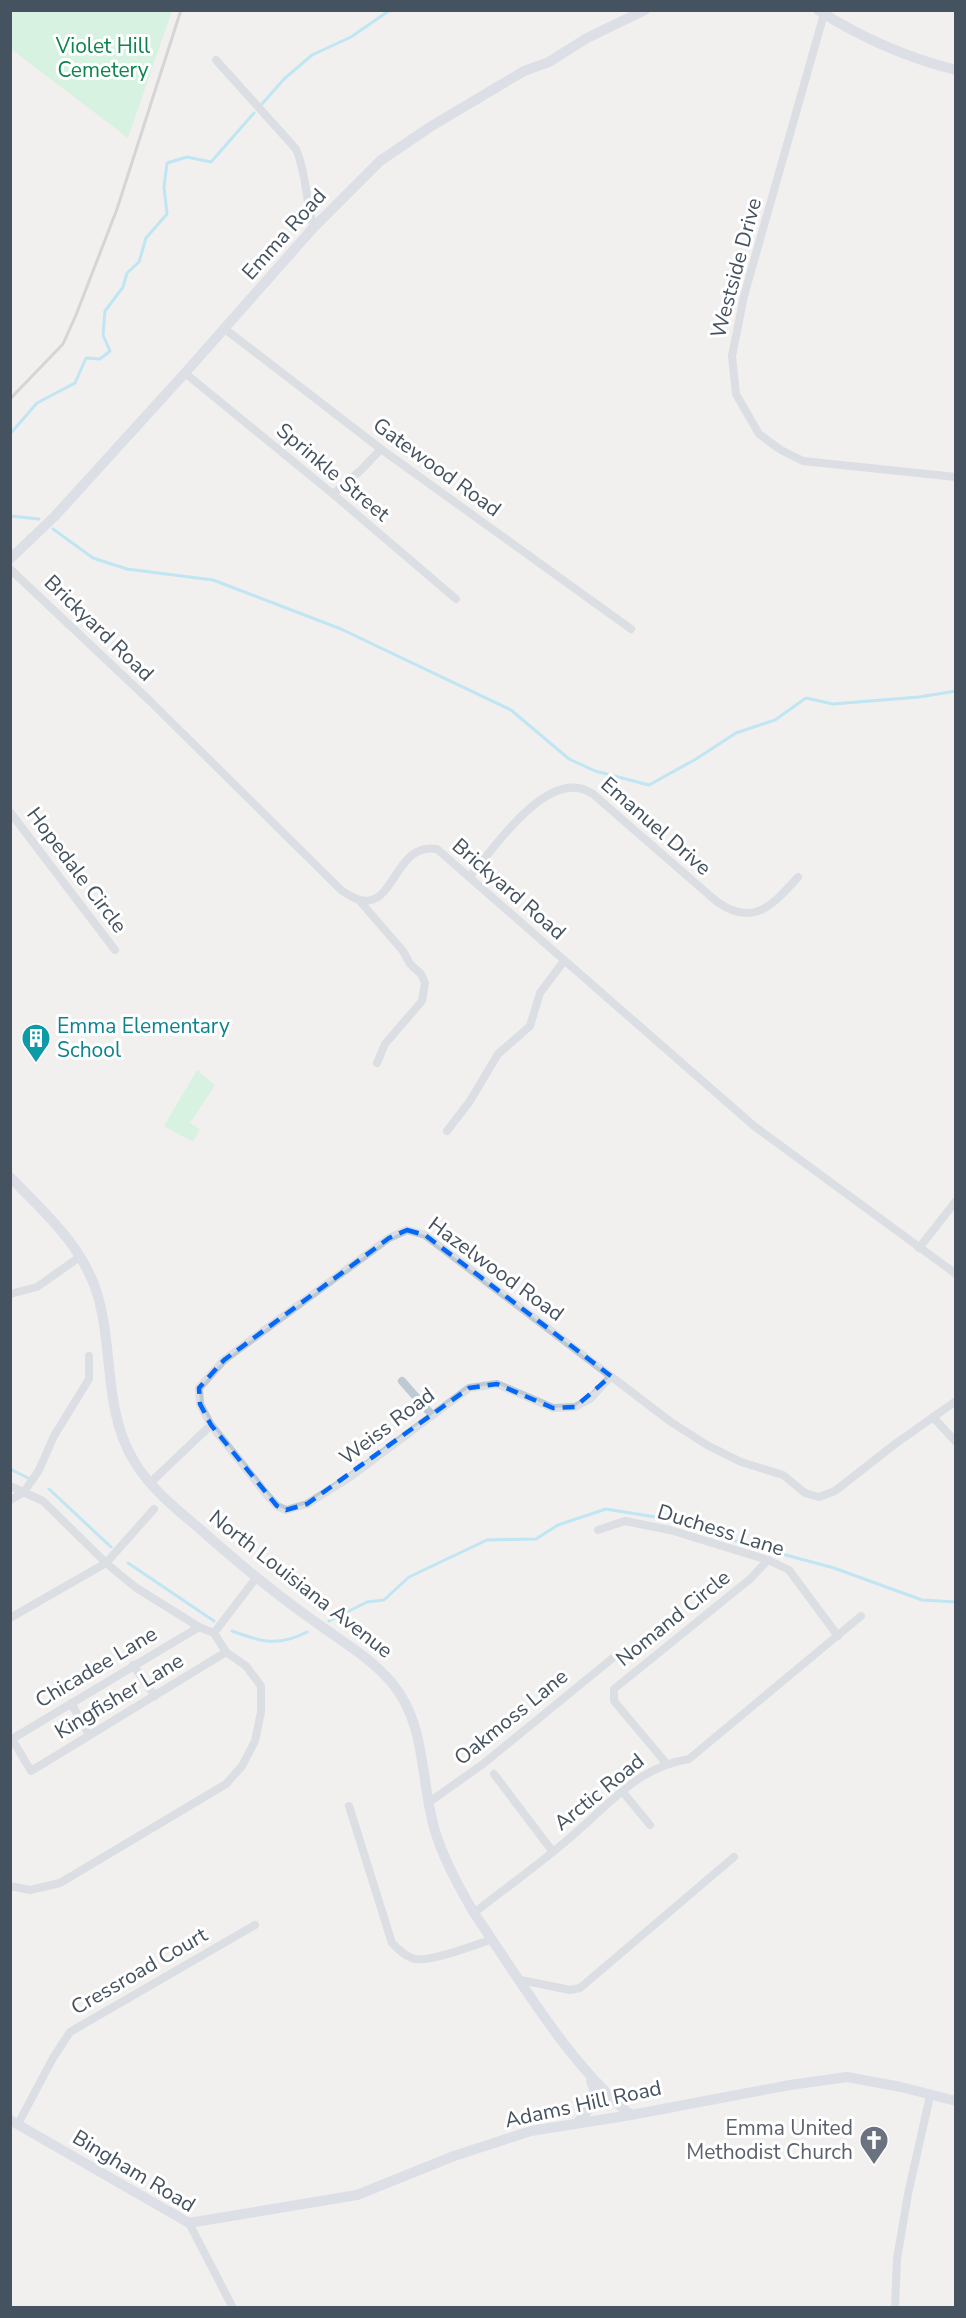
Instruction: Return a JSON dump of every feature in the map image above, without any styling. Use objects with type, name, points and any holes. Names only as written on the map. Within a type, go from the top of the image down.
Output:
[{"type":"street","name":"Emma Road","points":[[10,559],[54,516],[185,373],[314,227],[380,161],[430,127],[524,71],[549,62],[587,38],[645,10]]},
{"type":"street","points":[[821,12],[898,51],[956,70]]},
{"type":"street","name":"Westside Drive","points":[[821,12],[740,315],[732,356],[736,394],[759,434],[781,450],[803,461],[956,477]]},
{"type":"street","points":[[216,60],[296,149],[302,164],[307,208],[314,227]]},
{"type":"street","name":"Gatewood Road","points":[[225,329],[381,449],[631,629]]},
{"type":"street","name":"Sprinkle Street","points":[[185,373],[333,494],[456,599]]},
{"type":"street","points":[[333,494],[381,449]]},
{"type":"street","name":"Brickyard Road","points":[[10,569],[150,701],[342,891],[359,900],[372,900],[382,893],[408,856],[428,847],[446,854],[564,961],[754,1126],[956,1274]]},
{"type":"street","name":"Emanuel Drive","points":[[470,876],[532,805],[559,790],[578,787],[593,794],[716,901],[737,913],[748,914],[763,909],[778,899],[798,878]]},
{"type":"street","name":"Hopedale Circle","points":[[11,815],[115,950]]},
{"type":"street","points":[[359,900],[403,951],[410,964],[421,974],[425,983],[422,1001],[385,1044],[377,1063]]},
{"type":"street","points":[[447,1131],[470,1101],[498,1054],[530,1026],[534,1006],[543,987],[564,961]]},
{"type":"street","name":"North Louisiana Avenue","points":[[10,1177],[59,1228],[81,1256],[97,1293],[103,1320],[115,1412],[122,1439],[134,1462],[150,1483],[256,1578],[363,1655],[392,1683],[409,1710],[416,1729],[435,1831],[448,1864],[474,1913],[585,2070],[601,2089],[631,2115]]},
{"type":"street","points":[[919,1248],[956,1201]]},
{"type":"street","name":"Hazelwood Road","points":[[211,1425],[200,1404],[199,1388],[224,1360],[388,1238],[407,1230],[425,1235],[671,1422],[707,1445],[741,1462],[783,1475],[805,1493],[819,1497],[835,1491],[956,1401]]},
{"type":"street","points":[[10,1293],[37,1287],[81,1256]]},
{"type":"street","points":[[10,1500],[24,1492],[39,1470],[54,1437],[88,1379],[89,1356]]},
{"type":"street","name":"Weiss Road","points":[[211,1425],[277,1506],[286,1509],[307,1504],[350,1477],[470,1388],[497,1384],[553,1408],[575,1407],[590,1399],[610,1376]]},
{"type":"street","points":[[402,1381],[432,1415]]},
{"type":"street","points":[[933,1417],[956,1442]]},
{"type":"street","points":[[150,1483],[211,1425]]},
{"type":"street","points":[[10,1486],[44,1501],[106,1563],[135,1587],[199,1627],[214,1633],[226,1652],[246,1665],[261,1686],[261,1712],[255,1741],[242,1766],[226,1784],[60,1883],[30,1890],[10,1886]]},
{"type":"street","points":[[10,1618],[106,1563],[154,1509]]},
{"type":"street","name":"Duchess Lane","points":[[598,1530],[625,1521],[670,1530],[768,1560],[789,1570],[838,1636]]},
{"type":"street","name":"Nomand Circle","points":[[666,1763],[614,1701],[614,1689],[750,1579],[768,1560]]},
{"type":"street","points":[[214,1633],[256,1578]]},
{"type":"street","name":"Arctic Road","points":[[474,1913],[553,1852],[622,1791],[645,1774],[666,1763],[689,1759],[861,1616]]},
{"type":"street","name":"Chicadee Lane","points":[[31,1771],[12,1739],[199,1627]]},
{"type":"street","name":"Kingfisher Lane","points":[[31,1771],[226,1652]]},
{"type":"street","name":"Oakmoss Lane","points":[[428,1803],[483,1764],[614,1657]]},
{"type":"street","points":[[133,1665],[155,1696]]},
{"type":"street","points":[[71,1703],[89,1735]]},
{"type":"street","points":[[494,1774],[553,1852]]},
{"type":"street","points":[[622,1791],[650,1825]]},
{"type":"street","points":[[349,1806],[392,1943],[401,1952],[414,1959],[427,1959],[492,1940]]},
{"type":"street","points":[[521,1980],[571,1990],[580,1988],[734,1857]]},
{"type":"street","name":"Cressroad Court","points":[[14,2122],[70,2032],[255,1925]]},
{"type":"street","points":[[577,2123],[588,2112],[596,2095],[585,2070]]},
{"type":"street","name":"Adams Hill Road","points":[[189,2223],[357,2195],[452,2157],[531,2131],[847,2077],[902,2087],[956,2101]]},
{"type":"street","points":[[895,2307],[897,2259],[908,2193],[930,2096]]},
{"type":"street","name":"Bingham Road","points":[[14,2122],[189,2223],[233,2307]]},
{"type":"highlighted area","points":[[407,1230],[425,1235],[611,1376],[575,1407],[553,1408],[497,1384],[469,1388],[307,1504],[286,1510],[277,1506],[211,1425],[200,1404],[199,1388],[224,1360],[389,1238]]},
{"type":"green space","name":"Violet Hill Cemetery","points":[[10,11],[172,11],[128,138],[11,49]]},
{"type":"green space","points":[[197,1070],[215,1085],[190,1123],[200,1129],[193,1142],[164,1126]]},
{"type":"waterway","points":[[262,104],[284,79],[312,55],[351,37],[390,10]]},
{"type":"waterway","points":[[10,434],[37,403],[75,383],[86,358],[100,359],[110,351],[103,335],[105,311],[123,287],[127,273],[139,262],[146,238],[167,214],[164,187],[167,163],[187,157],[211,162],[254,113]]},
{"type":"waterway","points":[[10,516],[39,519]]},
{"type":"waterway","points":[[53,529],[93,558],[127,569],[213,580],[341,629],[511,710],[569,759],[595,771],[649,785],[736,733],[775,720],[806,698],[833,704],[919,697],[956,691]]},
{"type":"waterway","points":[[10,1469],[28,1478]]},
{"type":"waterway","points":[[49,1489],[111,1547]]},
{"type":"waterway","points":[[329,1621],[367,1602],[384,1600],[409,1577],[487,1540],[536,1539],[558,1525],[606,1509],[692,1523],[741,1543],[834,1568],[922,1600],[956,1602]]},
{"type":"waterway","points":[[128,1563],[214,1621]]},
{"type":"waterway","points":[[232,1631],[270,1641],[287,1640],[307,1632]]},
{"type":"railway","points":[[10,399],[63,344],[76,315],[117,209],[181,10]]},
{"type":"place","name":"Emma Elementary School","points":[[36,1064]]},
{"type":"place","name":"Emma United Methodist Church","points":[[874,2166]]}]
